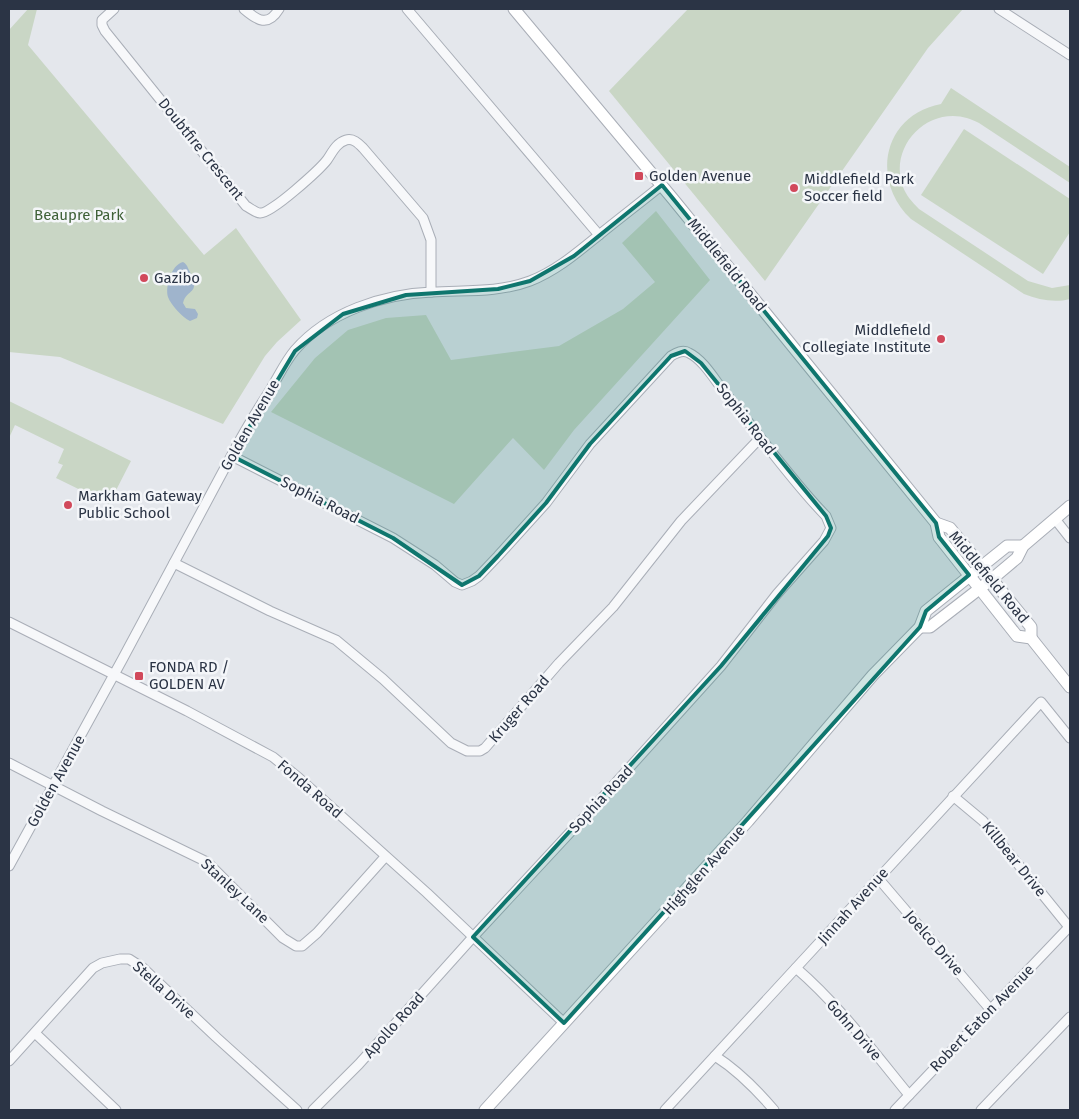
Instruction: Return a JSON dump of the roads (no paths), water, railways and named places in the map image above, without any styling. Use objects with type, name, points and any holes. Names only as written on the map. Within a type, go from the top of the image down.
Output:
[{"type":"main road","name":"Middlefield Road","points":[[514,9],[662,185],[936,524],[939,537],[1016,636],[1030,638],[1070,688]]},
{"type":"main road","name":"Highglen Avenue","points":[[920,627],[930,626],[980,589],[1017,558],[1023,546],[1070,506]]},
{"type":"main road","name":"Middlefield Road","points":[[936,524],[950,528],[981,565],[1031,627],[1030,638]]},
{"type":"main road","name":"Highglen Avenue","points":[[485,1110],[748,821],[873,675],[920,627],[926,611],[1007,546],[1023,546]]},
{"type":"street","name":"Doubtfire Crescent","points":[[114,9],[102,20],[105,31],[246,206],[264,213],[280,202],[317,170],[338,144],[346,140],[352,140],[363,148],[423,218],[431,240],[431,292]]},
{"type":"street","points":[[244,9],[253,17],[264,22],[275,15],[279,9]]},
{"type":"street","points":[[407,9],[599,235]]},
{"type":"street","points":[[999,9],[1070,55]]},
{"type":"street","name":"Golden Avenue","points":[[9,866],[255,412],[295,351],[313,333],[343,314],[368,304],[406,295],[498,289],[530,281],[574,256],[662,185]]},
{"type":"street","name":"Sophia Road","points":[[232,456],[393,538],[436,565],[455,582],[462,585],[479,576],[546,504],[590,444],[671,356],[677,352],[689,352],[701,363],[751,423],[760,438],[826,516],[831,528],[828,536],[777,594],[722,666],[473,937]]},
{"type":"street","name":"Kruger Road","points":[[174,563],[270,611],[336,640],[383,679],[451,743],[467,752],[480,751],[485,748],[548,676],[613,607],[681,521],[760,438]]},
{"type":"street","points":[[1055,519],[1070,538]]},
{"type":"street","name":"Fonda Road","points":[[9,622],[273,757],[299,778],[427,894],[564,1023]]},
{"type":"street","name":"Jinnah Avenue","points":[[665,1110],[1041,702],[1070,738]]},
{"type":"street","points":[[9,763],[54,786]]},
{"type":"street","name":"Stanley Lane","points":[[54,786],[207,862],[283,938],[296,946],[302,946],[317,934],[385,857]]},
{"type":"street","name":"Killbear Drive","points":[[953,796],[983,821],[1070,927]]},
{"type":"street","name":"Joelco Drive","points":[[878,878],[990,1008]]},
{"type":"street","name":"Robert Eaton Avenue","points":[[895,1110],[990,1008],[1070,927]]},
{"type":"street","name":"Apollo Road","points":[[313,1110],[359,1064],[473,937]]},
{"type":"street","name":"Stella Drive","points":[[9,1061],[93,968],[111,960],[129,959],[143,968],[216,1037],[298,1110]]},
{"type":"street","name":"Gohn Drive","points":[[796,968],[848,1020],[909,1095]]},
{"type":"street","points":[[981,1110],[1070,1017]]},
{"type":"street","points":[[35,1033],[116,1110]]},
{"type":"street","points":[[715,1056],[728,1065],[764,1098],[774,1110]]},
{"type":"water","points":[[183,262],[186,264],[193,279],[194,288],[187,295],[183,303],[186,308],[195,309],[198,314],[197,318],[190,321],[174,307],[167,293],[168,282],[172,272],[175,267]]},
{"type":"place","name":"Golden Avenue","points":[[639,176]]},
{"type":"place","name":"Middlefield Park Soccer field","points":[[794,188]]},
{"type":"place","name":"Gazibo","points":[[144,278]]},
{"type":"place","name":"Middlefield Collegiate Institute","points":[[941,339]]},
{"type":"place","name":"Markham Gateway Public School","points":[[68,505]]},
{"type":"place","name":"FONDA RD / GOLDEN AV","points":[[139,676]]},
{"type":"park label","name":"Beaupre Park","points":[[79,215]]}]
